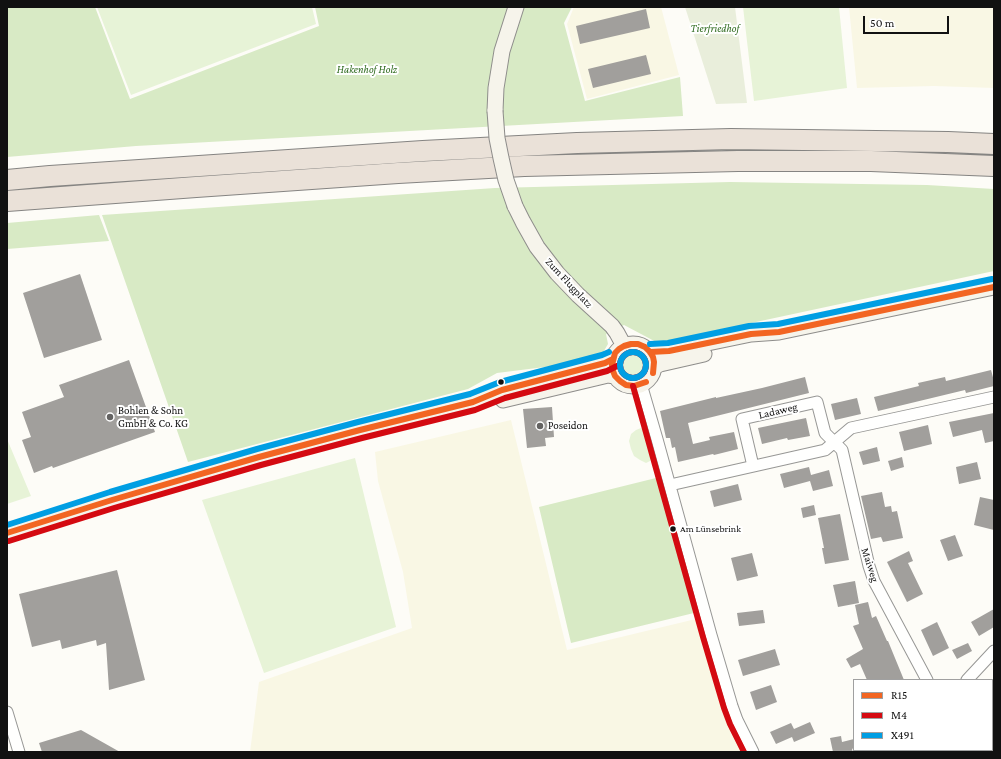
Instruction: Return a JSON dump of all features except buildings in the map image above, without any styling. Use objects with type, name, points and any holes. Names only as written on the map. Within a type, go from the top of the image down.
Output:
[{"type":"highway","points":[[7,180],[423,151],[577,143],[731,139],[994,144]]},
{"type":"highway","points":[[7,201],[398,173],[524,166],[738,161],[872,161],[994,166]]},
{"type":"street","name":"Zum Flugplatz","points":[[516,7],[502,51],[496,88],[495,111],[497,138],[506,180],[523,222],[537,247],[557,273],[578,295],[612,326],[624,346]]},
{"type":"street","points":[[650,352],[669,351],[751,334],[779,332],[994,287]]},
{"type":"street","points":[[654,367],[660,364],[753,343],[779,332]]},
{"type":"street","points":[[631,344],[638,344],[645,347],[650,352],[653,357],[654,367],[653,373],[646,382],[634,386],[620,381],[615,376],[612,365],[615,353],[619,349],[631,344]]},
{"type":"street","points":[[7,533],[112,500],[266,455],[473,402],[502,390],[605,363],[613,359]]},
{"type":"street","points":[[473,402],[505,400],[608,376],[615,376]]},
{"type":"street","points":[[641,384],[732,706],[737,720],[753,752]]},
{"type":"street","points":[[670,485],[825,450],[851,428],[994,397]]},
{"type":"street","name":"Ladaweg","points":[[753,466],[742,420],[817,402],[825,433],[835,442]]},
{"type":"street","name":"Maiweg","points":[[835,442],[842,450],[869,566],[874,581],[926,679]]},
{"type":"street","points":[[968,679],[994,651]]},
{"type":"street","points":[[7,712],[18,752]]},
{"type":"shaded area","points":[[574,7],[661,7],[679,75],[587,99],[567,24]]},
{"type":"shaded area","points":[[849,7],[994,7],[994,88],[934,86],[857,88]]},
{"type":"shaded area","points":[[511,420],[567,650],[700,618],[726,715],[744,752],[250,752],[259,682],[412,628],[403,572],[378,481],[375,452]]},
{"type":"green space","name":"Hakenhof Holz","points":[[7,7],[95,7],[130,99],[319,26],[315,7],[572,7],[564,23],[585,101],[680,77],[683,116],[136,146],[7,157]]},
{"type":"green space","points":[[97,7],[312,7],[316,24],[131,95]]},
{"type":"green space","name":"Tierfriedhof","points":[[685,7],[735,7],[747,103],[716,104]]},
{"type":"green space","points":[[743,7],[839,7],[847,88],[754,101]]},
{"type":"green space","points":[[730,182],[927,185],[994,189],[994,271],[658,343],[624,325],[606,334],[608,344],[601,356],[569,364],[497,373],[468,389],[188,462],[102,215],[495,188]]},
{"type":"green space","points":[[99,215],[109,241],[7,249],[7,223]]},
{"type":"green space","points":[[633,352],[642,356],[646,365],[642,374],[633,378],[624,374],[620,365],[624,356]]},
{"type":"green space","points":[[641,428],[645,431],[652,456],[650,461],[646,463],[634,456],[629,441],[631,434]]},
{"type":"green space","points":[[7,439],[31,496],[7,504]]},
{"type":"green space","points":[[355,458],[396,627],[264,673],[202,500]]},
{"type":"green space","points":[[660,477],[698,612],[571,643],[539,507]]},
{"type":"transit line","name":"X491","points":[[650,344],[668,343],[749,326],[778,324],[992,279]]},
{"type":"transit line","name":"R15","points":[[650,352],[669,351],[751,334],[779,332],[994,287]]},
{"type":"transit line","name":"R15","points":[[631,344],[638,344],[645,347],[650,352],[654,362],[653,373]]},
{"type":"transit line","name":"R15","points":[[631,344],[624,346],[615,353],[612,365],[613,371],[615,376],[626,385],[634,386],[646,382]]},
{"type":"transit line","name":"X491","points":[[7,525],[110,492],[257,449],[470,394],[500,382],[609,352]]},
{"type":"transit line","name":"M4","points":[[633,352],[642,356],[646,365],[642,374],[633,378],[624,374],[620,365],[624,356],[633,352]]},
{"type":"transit line","name":"X491","points":[[633,352],[642,356],[646,365],[642,374],[633,378],[624,374],[620,365],[624,356],[633,352]]},
{"type":"transit line","name":"R15","points":[[7,533],[112,500],[259,457],[473,402],[502,390],[605,363],[613,359]]},
{"type":"transit line","name":"M4","points":[[9,541],[114,508],[261,465],[475,410],[505,398],[607,371],[617,366]]},
{"type":"transit line","name":"M4","points":[[633,386],[724,708],[744,752]]},
{"type":"place","name":"Bohlen & Sohn GmbH & Co. KG","points":[[110,417]]},
{"type":"place","name":"Poseidon","points":[[540,426]]},
{"type":"place","name":"Am Lünsebrink","points":[[673,529]]}]
